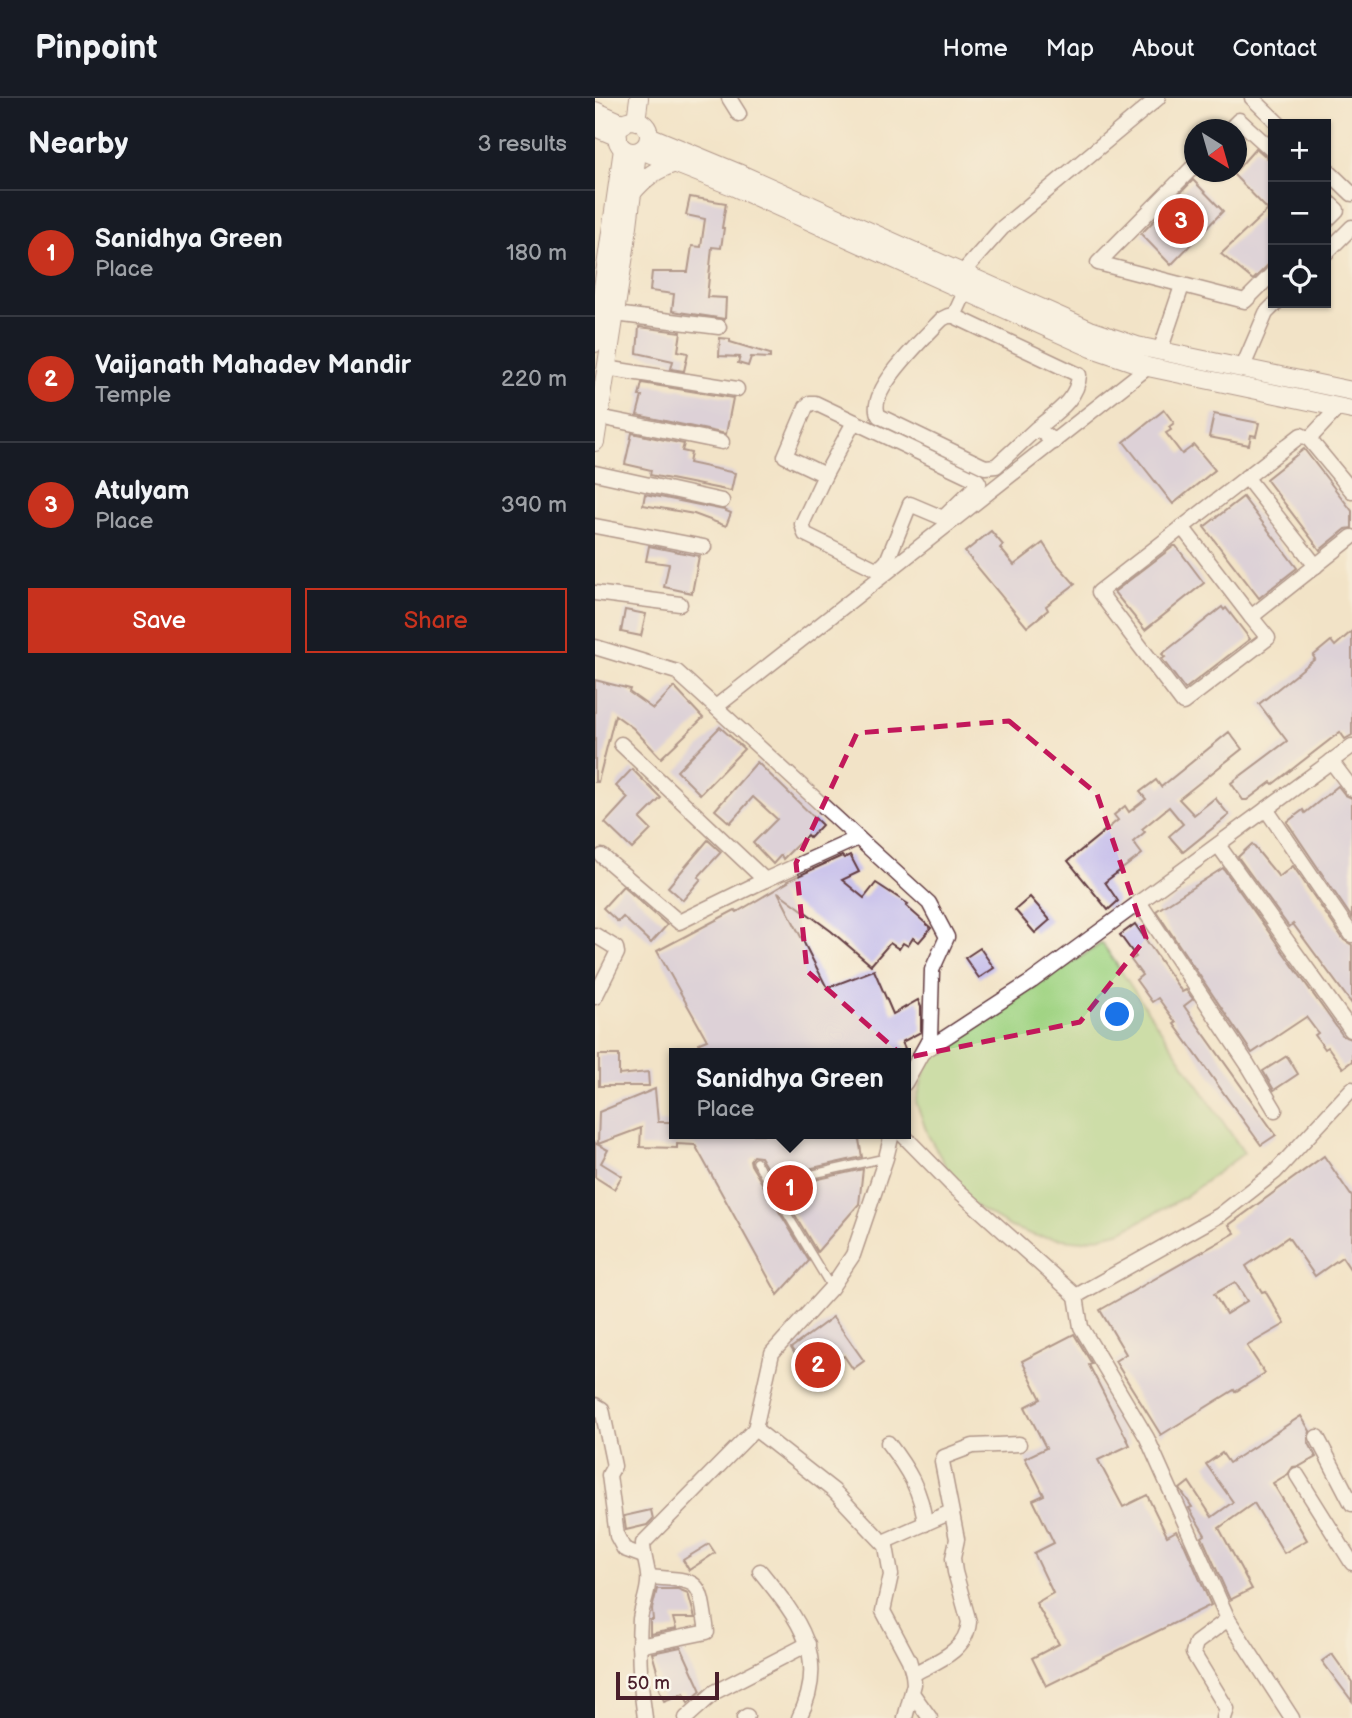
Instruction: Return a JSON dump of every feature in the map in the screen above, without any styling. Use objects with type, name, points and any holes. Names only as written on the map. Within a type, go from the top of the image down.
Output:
[{"type":"street","points":[[595,343],[639,98]]},
{"type":"street","points":[[729,98],[739,114]]},
{"type":"street","points":[[954,316],[964,281],[1002,228],[1158,98]]},
{"type":"street","points":[[1252,98],[1274,119]]},
{"type":"street","points":[[595,111],[633,138],[676,163],[1090,330],[1160,351],[1352,391]]},
{"type":"street","points":[[595,127],[738,173],[964,281],[1092,348],[1148,367],[1345,408]]},
{"type":"street","points":[[1247,127],[1268,146]]},
{"type":"street","points":[[595,442],[631,194],[633,138]]},
{"type":"street","points":[[631,194],[656,170],[676,163]]},
{"type":"street","points":[[1331,174],[1352,194]]},
{"type":"street","points":[[1184,176],[1098,263],[1245,301],[1268,278]]},
{"type":"street","points":[[1331,248],[1352,227]]},
{"type":"street","points":[[1160,351],[1182,286]]},
{"type":"street","points":[[1242,369],[1266,313],[1271,308]]},
{"type":"street","points":[[615,314],[719,327]]},
{"type":"street","points":[[954,316],[1079,375],[1079,385],[1074,395],[1037,428],[996,466],[985,467],[879,416],[876,405],[882,387],[942,319],[954,316]]},
{"type":"street","points":[[947,520],[1054,442],[1148,367]]},
{"type":"street","points":[[606,368],[737,389]]},
{"type":"street","points":[[717,706],[916,550],[979,483],[810,402],[785,456],[825,475]]},
{"type":"street","points":[[1309,439],[1345,408]]},
{"type":"street","points":[[599,417],[722,442]]},
{"type":"street","points":[[854,422],[802,524],[805,534],[874,568],[881,567],[887,561],[910,504],[947,520]]},
{"type":"street","points":[[1037,428],[1054,442]]},
{"type":"street","points":[[1182,527],[1268,639],[1184,703],[1098,592],[1246,477],[1301,435],[1309,439],[1352,491]]},
{"type":"street","points":[[595,473],[722,501]]},
{"type":"street","points":[[1246,477],[1316,566]]},
{"type":"street","points":[[595,526],[704,547]]},
{"type":"street","points":[[1251,617],[1352,537]]},
{"type":"street","points":[[895,541],[916,550]]},
{"type":"street","points":[[595,593],[680,604]]},
{"type":"street","points":[[595,648],[677,672],[929,903],[947,937],[932,970],[930,1038],[911,1072]]},
{"type":"street","points":[[621,744],[765,880]]},
{"type":"street","points":[[921,1054],[995,1007],[1352,746]]},
{"type":"street","points":[[1331,761],[1352,789]]},
{"type":"street","points":[[1266,810],[1352,935]]},
{"type":"street","points":[[602,856],[679,922],[858,838]]},
{"type":"street","points":[[1218,845],[1351,1030]]},
{"type":"street","points":[[1139,902],[1275,1110]]},
{"type":"street","points":[[595,935],[617,950],[599,979],[595,997]]},
{"type":"street","points":[[1076,1296],[1220,1215],[1275,1172],[1352,1089]]},
{"type":"street","points":[[645,1718],[639,1677],[639,1646],[641,1613],[649,1577],[643,1556],[643,1543],[755,1429],[772,1353],[831,1288],[853,1255],[891,1139]]},
{"type":"street","points":[[907,1139],[952,1185],[1076,1296],[1081,1327],[1147,1438],[1228,1619],[1292,1718]]},
{"type":"street","points":[[595,1405],[602,1409],[614,1466],[609,1475],[610,1499],[617,1536],[624,1549],[643,1556]]},
{"type":"street","points":[[755,1429],[834,1491],[883,1542],[889,1554],[891,1575],[883,1611],[909,1660],[913,1674],[912,1693],[905,1718]]},
{"type":"street","points":[[1317,1437],[1352,1504]]},
{"type":"street","points":[[888,1443],[911,1474],[924,1510],[925,1524]]},
{"type":"street","points":[[913,1674],[956,1650],[964,1642],[968,1630],[969,1622],[953,1564],[957,1539],[942,1462],[944,1457],[973,1446],[1019,1444]]},
{"type":"street","points":[[1297,1475],[1352,1563]]},
{"type":"street","points":[[883,1542],[951,1512]]},
{"type":"street","points":[[760,1571],[783,1598],[808,1644],[813,1675],[799,1718]]},
{"type":"street","points":[[639,1646],[707,1632],[701,1593],[696,1586],[686,1580],[649,1577]]},
{"type":"street","points":[[1224,1718],[1227,1709],[1193,1653],[1196,1643],[1228,1619]]},
{"type":"street","points":[[686,1718],[715,1692],[808,1644]]},
{"type":"street","points":[[912,1693],[930,1718]]},
{"type":"lane","points":[[769,1184],[886,1157]]},
{"type":"lane","points":[[756,1162],[831,1288]]},
{"type":"highlighted area","points":[[1009,721],[1097,794],[1146,938],[1080,1022],[905,1058],[807,971],[796,863],[857,733]]},
{"type":"green space","points":[[1102,943],[1244,1153],[1183,1198],[1122,1231],[1081,1241],[1036,1236],[1011,1227],[965,1200],[928,1135],[916,1102],[925,1070],[939,1049]]},
{"type":"building","points":[[1256,148],[1268,159],[1268,210],[1241,182],[1247,182],[1247,158]]},
{"type":"building","points":[[1191,182],[1195,182],[1223,211],[1171,265],[1141,234]]},
{"type":"building","points":[[690,197],[726,203],[721,248],[712,247],[707,297],[726,298],[725,319],[672,311],[674,294],[650,291],[652,272],[688,272],[692,246],[701,247],[705,219],[686,215]]},
{"type":"building","points":[[1268,210],[1268,265],[1253,280],[1221,254]]},
{"type":"building","points":[[639,327],[681,332],[678,351],[688,353],[684,371],[671,369],[673,361],[637,353]]},
{"type":"building","points":[[720,338],[770,354],[770,358],[751,357],[748,366],[738,363],[740,357],[719,356]]},
{"type":"building","points":[[642,383],[733,398],[726,434],[637,415]]},
{"type":"building","points":[[1164,410],[1174,423],[1166,433],[1182,454],[1194,445],[1215,470],[1173,504],[1124,442]]},
{"type":"building","points":[[1214,414],[1259,423],[1256,436],[1251,435],[1249,445],[1209,437]]},
{"type":"building","points":[[632,433],[684,444],[682,451],[691,453],[689,463],[735,473],[731,491],[650,475],[651,470],[625,464]]},
{"type":"building","points":[[1304,449],[1352,511],[1352,528],[1346,529],[1320,550],[1266,479]]},
{"type":"building","points":[[645,494],[731,513],[726,526],[694,514],[643,505]]},
{"type":"building","points":[[1243,497],[1297,568],[1259,598],[1204,527]]},
{"type":"building","points":[[991,531],[1014,565],[1043,543],[1075,584],[1046,606],[1048,610],[1027,627],[965,552]]},
{"type":"building","points":[[649,546],[699,556],[692,593],[664,587],[669,564],[646,561]]},
{"type":"building","points":[[1174,546],[1204,583],[1145,630],[1114,592]]},
{"type":"building","points":[[1222,607],[1224,610],[1226,608],[1250,639],[1185,689],[1162,659],[1165,657],[1162,654]]},
{"type":"building","points":[[625,610],[646,614],[641,636],[621,632]]},
{"type":"building","points":[[1352,631],[1352,735],[1345,739],[1340,732],[1273,784],[1271,782],[1247,800],[1243,800],[1231,783],[1287,741],[1259,704],[1315,659],[1313,656],[1331,641],[1335,646]]},
{"type":"building","points":[[595,680],[630,689],[629,692],[653,709],[674,687],[703,718],[661,758],[633,728],[615,715],[598,782],[595,782]]},
{"type":"building","points":[[720,727],[744,749],[700,794],[677,771]]},
{"type":"building","points":[[1229,732],[1242,749],[1179,799],[1194,815],[1215,798],[1229,815],[1183,852],[1169,836],[1183,824],[1169,807],[1142,829],[1145,832],[1133,842],[1142,854],[1105,882],[1118,901],[1108,910],[1068,861],[1118,820],[1114,815],[1125,806],[1129,812],[1146,799],[1140,792],[1156,780],[1161,787]]},
{"type":"building","points":[[757,762],[822,825],[810,838],[807,835],[783,859],[781,855],[773,864],[753,843],[777,819],[753,797],[730,823],[715,810]]},
{"type":"building","points":[[632,769],[661,798],[640,819],[651,830],[632,849],[605,823],[628,798],[616,786]]},
{"type":"building","points":[[1338,786],[1345,795],[1352,798],[1352,918],[1287,822],[1303,810],[1305,813]]},
{"type":"building","points":[[708,840],[721,852],[698,877],[701,879],[683,900],[668,887]]},
{"type":"building","points":[[1252,844],[1279,877],[1293,866],[1344,940],[1352,945],[1352,1004],[1293,924],[1289,927],[1238,857]]},
{"type":"building","points":[[850,855],[859,872],[842,880],[864,898],[876,883],[908,904],[906,906],[931,928],[919,942],[913,938],[908,946],[903,943],[899,949],[890,943],[871,965],[778,892],[827,988],[874,970],[893,1014],[918,1000],[921,1007],[921,1032],[902,1042],[905,1048],[701,1048],[699,1043],[707,1040],[657,951],[735,910],[737,912],[787,881],[842,856],[844,858]]},
{"type":"building","points":[[1223,868],[1343,1036],[1352,1039],[1352,1061],[1343,1068],[1328,1047],[1325,1049],[1315,1035],[1318,1033],[1306,1017],[1252,1053],[1156,911]]},
{"type":"building","points":[[623,886],[667,925],[651,943],[623,917],[618,922],[603,908]]},
{"type":"building","points":[[1030,897],[1050,920],[1035,933],[1015,910]]},
{"type":"building","points":[[1135,924],[1182,992],[1186,990],[1193,999],[1184,1006],[1276,1135],[1261,1145],[1158,998],[1152,1002],[1136,980],[1142,975],[1131,960],[1136,957],[1120,935]]},
{"type":"building","points":[[980,948],[994,968],[979,978],[965,958]]},
{"type":"building","points":[[599,1055],[619,1055],[619,1075],[648,1072],[649,1086],[599,1086]]},
{"type":"building","points":[[1287,1056],[1298,1074],[1274,1090],[1263,1071]]},
{"type":"building","points":[[655,1089],[658,1122],[669,1122],[669,1139],[859,1139],[862,1157],[772,1177],[760,1157],[753,1156],[750,1160],[809,1261],[778,1295],[695,1145],[677,1144],[677,1148],[640,1147],[641,1128],[598,1144],[599,1112]]},
{"type":"building","points":[[595,1143],[608,1150],[601,1163],[622,1176],[614,1189],[595,1177]]},
{"type":"building","points":[[1324,1156],[1352,1197],[1352,1272],[1342,1257],[1315,1276],[1288,1237],[1246,1266],[1285,1324],[1247,1346],[1265,1373],[1161,1435],[1115,1361],[1126,1354],[1100,1310],[1235,1233],[1229,1225]],"holes":[[[1235,1282],[1247,1301],[1226,1314],[1214,1294]]]},
{"type":"building","points":[[863,1169],[859,1204],[817,1252],[779,1188]]},
{"type":"building","points":[[833,1317],[864,1361],[853,1369],[844,1356],[812,1379],[791,1348]]},
{"type":"building","points":[[1074,1334],[1092,1364],[1089,1365],[1130,1445],[1098,1460],[1123,1507],[1147,1495],[1167,1536],[1176,1531],[1211,1605],[1046,1686],[1032,1658],[1059,1644],[1036,1603],[1053,1593],[1034,1553],[1054,1543],[1033,1500],[1044,1495],[1025,1458],[1046,1448],[1025,1407],[1041,1399],[1022,1361]]},
{"type":"building","points":[[1301,1416],[1310,1431],[1308,1441],[1316,1457],[1293,1467],[1288,1474],[1273,1483],[1307,1540],[1284,1553],[1254,1503],[1219,1528],[1252,1589],[1230,1600],[1202,1537],[1205,1535],[1180,1489],[1189,1482],[1212,1517],[1233,1502],[1206,1464],[1222,1453],[1229,1463]]},
{"type":"building","points":[[651,1510],[653,1519],[647,1525],[626,1530],[624,1516]]},
{"type":"building","points":[[709,1544],[715,1553],[689,1570],[683,1560]]},
{"type":"building","points":[[657,1589],[678,1589],[688,1593],[695,1618],[673,1618],[676,1629],[650,1634],[650,1620],[653,1620],[652,1609]]},
{"type":"building","points":[[681,1647],[701,1691],[688,1703],[684,1693],[664,1701],[656,1682],[660,1681],[652,1653]]},
{"type":"building","points":[[1332,1654],[1352,1682],[1352,1701],[1322,1661]]},
{"type":"place","name":"Atulyam","points":[[1181,221]]},
{"type":"place","name":"Sanidhya Green","points":[[790,1188]]},
{"type":"place","name":"Vaijanath Mahadev Mandir","points":[[818,1365]]}]
